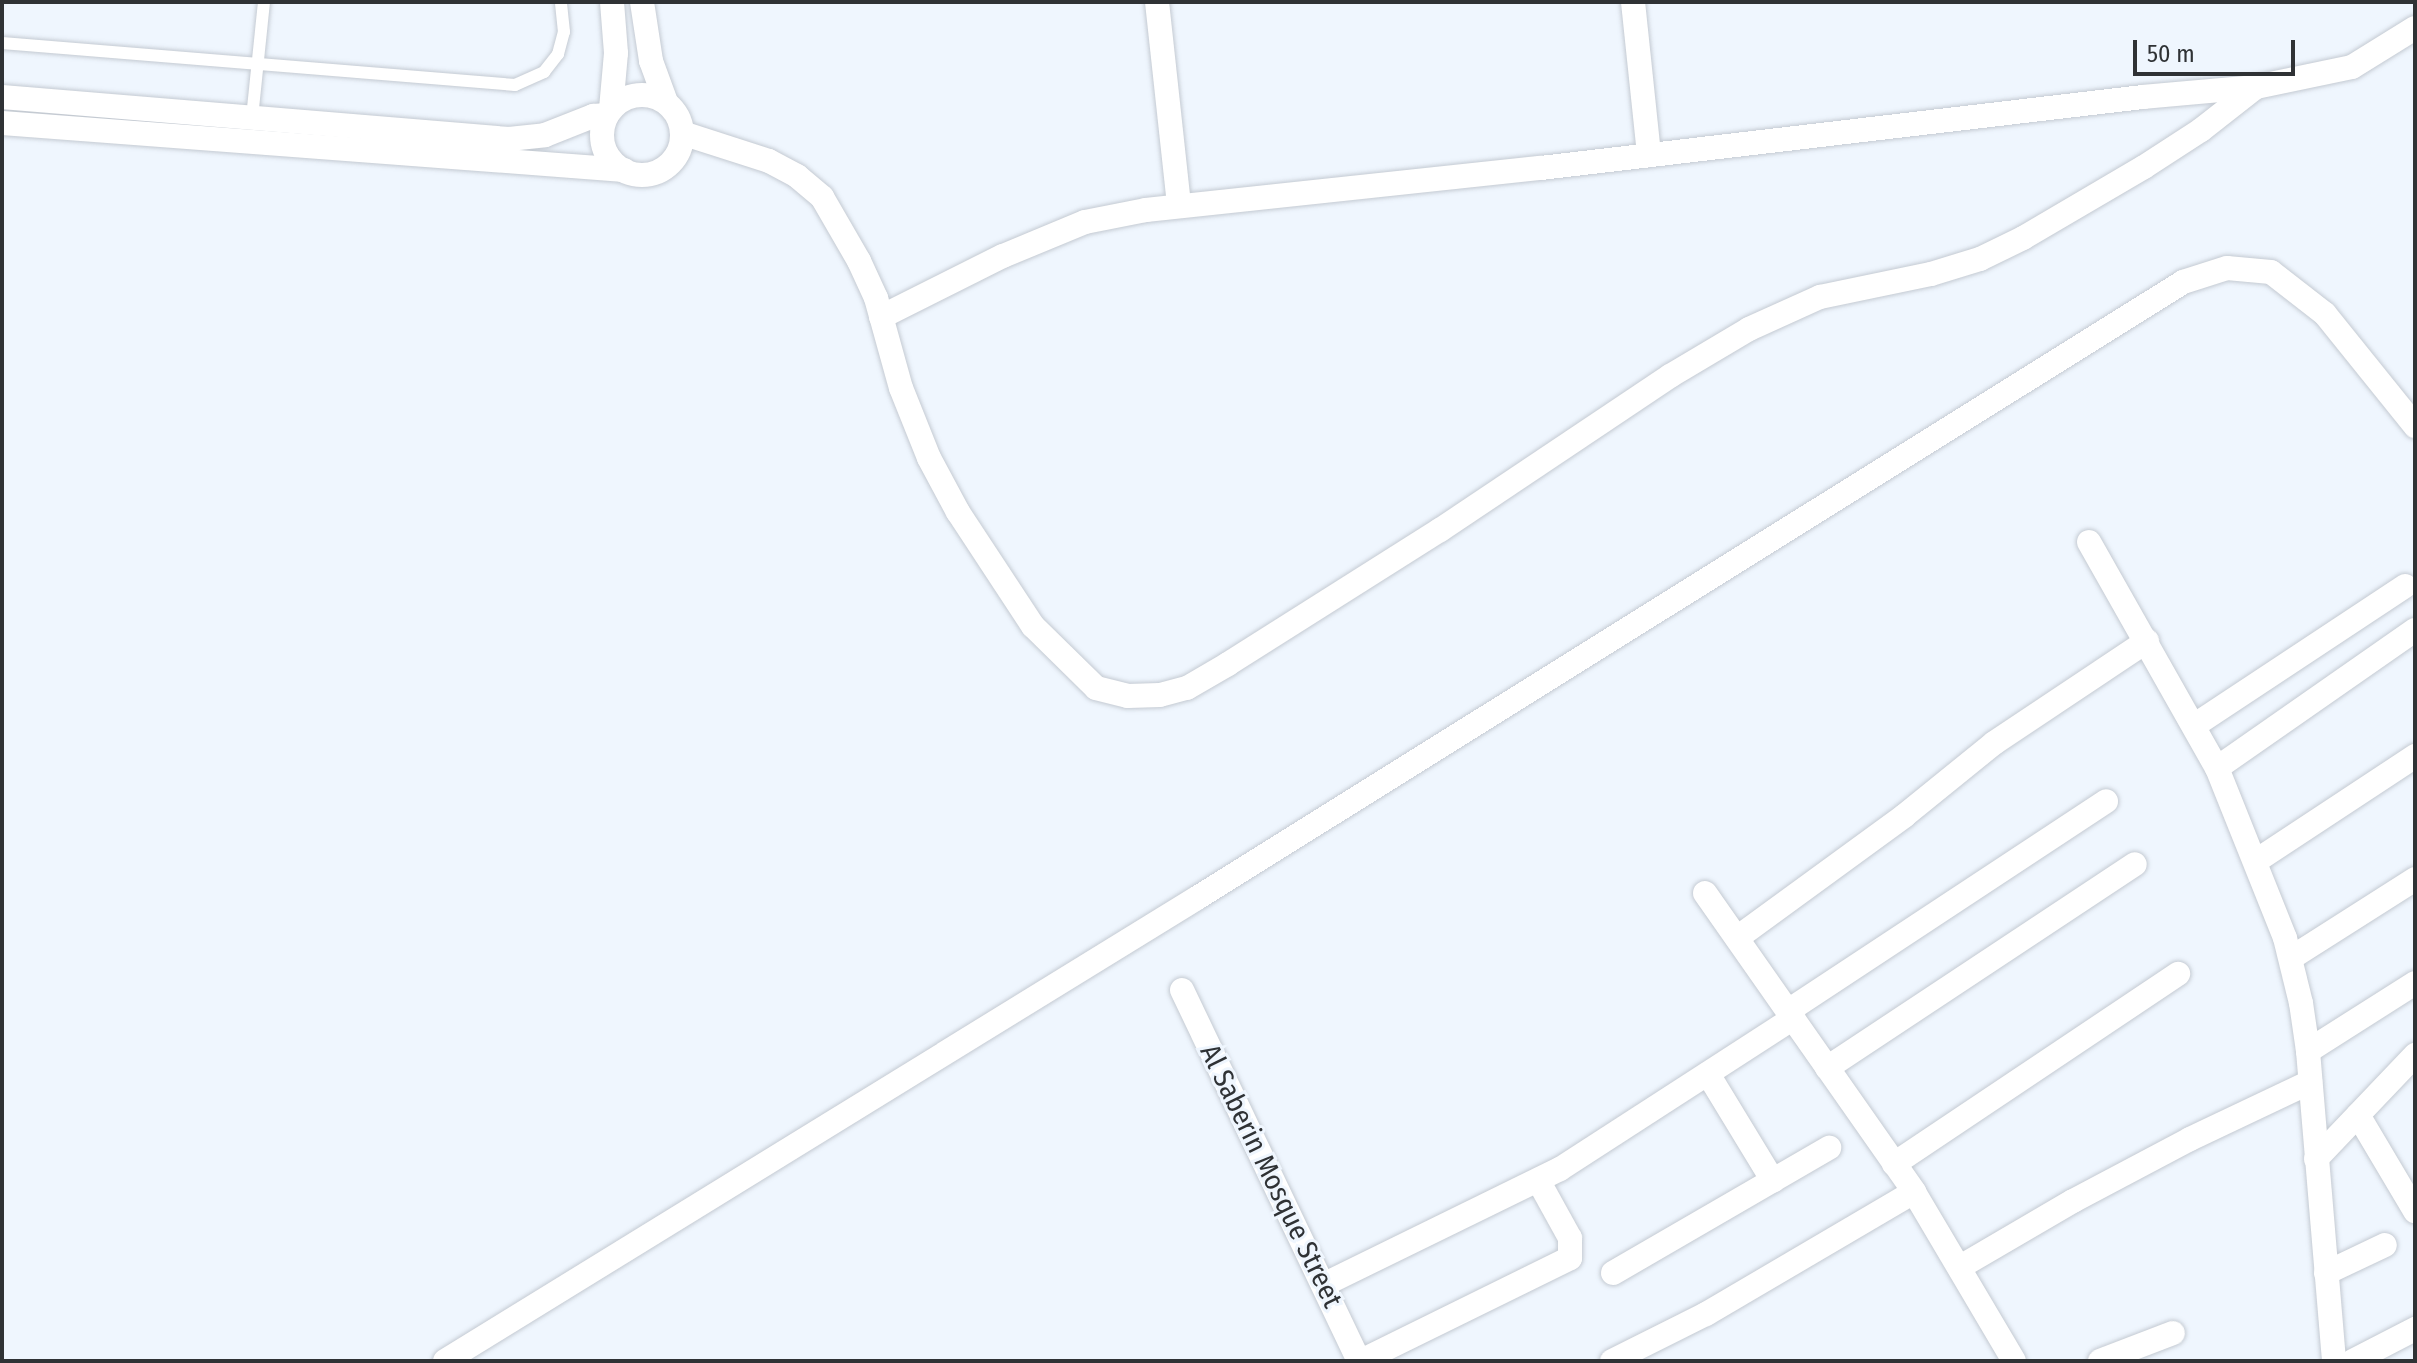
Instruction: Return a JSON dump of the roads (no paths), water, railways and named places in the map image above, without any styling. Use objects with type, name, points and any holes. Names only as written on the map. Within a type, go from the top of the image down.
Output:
[{"type":"street","points":[[612,2],[616,53],[604,146],[615,164],[624,170]]},
{"type":"street","points":[[2,124],[647,174],[669,165],[681,144],[682,133],[680,121],[666,102],[651,61],[642,2]]},
{"type":"street","points":[[1157,2],[1179,206]]},
{"type":"street","points":[[1633,2],[1649,155]]},
{"type":"street","points":[[881,317],[991,262],[1085,222],[1179,206],[1649,155],[2128,98],[2256,87],[2352,67],[2415,28]]},
{"type":"street","points":[[682,133],[769,161],[797,176],[822,197],[859,261],[881,317],[901,388],[929,458],[958,512],[1033,626],[1096,688],[1128,696],[1160,695],[1187,688],[1440,530],[1670,376],[1749,329],[1820,297],[1931,274],[1980,259],[2023,238],[2144,167],[2201,130],[2256,87]]},
{"type":"street","points":[[2,97],[509,139],[545,135],[609,112],[631,96],[655,97],[666,102]]},
{"type":"street","points":[[445,1361],[1184,907],[2183,282],[2227,268],[2271,272],[2325,314],[2415,426]]},
{"type":"street","points":[[2089,542],[2217,768],[2256,861],[2291,958],[2308,1051],[2334,1361]]},
{"type":"street","points":[[2195,725],[2405,586]]},
{"type":"street","points":[[2217,768],[2415,630]]},
{"type":"street","points":[[1737,938],[1885,831],[1994,743],[2147,641]]},
{"type":"street","points":[[2256,861],[2415,756]]},
{"type":"street","points":[[1323,1285],[1538,1180],[1619,1133],[2106,801]]},
{"type":"street","points":[[1827,1068],[2135,864]]},
{"type":"street","points":[[2291,958],[2415,879]]},
{"type":"street","points":[[1705,893],[1914,1192],[2014,1361]]},
{"type":"street","points":[[1894,1164],[2178,974]]},
{"type":"street","points":[[2308,1051],[2415,983]]},
{"type":"street","name":"Al Saberin Mosque Street","points":[[1182,990],[1360,1361]]},
{"type":"street","points":[[2316,1159],[2415,1055]]},
{"type":"street","points":[[1708,1074],[1773,1181]]},
{"type":"street","points":[[1960,1267],[2190,1139],[2310,1082]]},
{"type":"street","points":[[2358,1115],[2415,1211]]},
{"type":"street","points":[[1613,1273],[1829,1148]]},
{"type":"street","points":[[1360,1361],[1570,1258],[1570,1238],[1538,1180]]},
{"type":"street","points":[[1612,1361],[1706,1314],[1914,1192]]},
{"type":"street","points":[[2326,1273],[2385,1245]]},
{"type":"street","points":[[2353,1361],[2415,1329]]},
{"type":"street","points":[[2100,1361],[2173,1333]]},
{"type":"lane","points":[[252,118],[264,2]]},
{"type":"lane","points":[[2,43],[515,85],[544,72],[558,54],[564,32],[561,2]]}]
